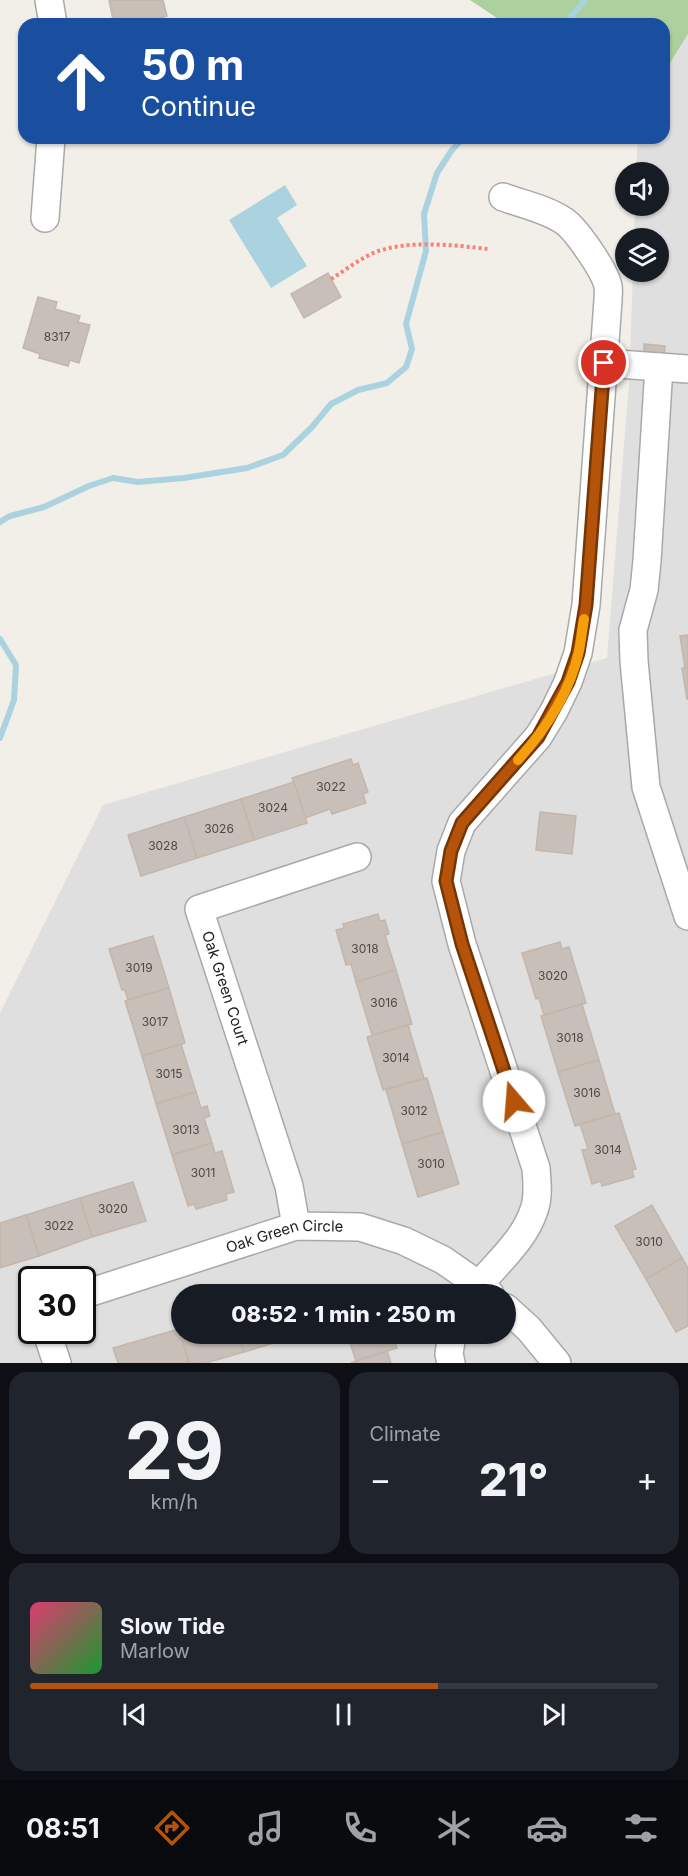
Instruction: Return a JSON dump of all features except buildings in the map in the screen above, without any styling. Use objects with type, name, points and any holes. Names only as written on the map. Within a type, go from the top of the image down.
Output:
[{"type":"street","points":[[49,0],[52,18]]},
{"type":"street","points":[[45,218],[51,144]]},
{"type":"street","points":[[485,1284],[528,1226],[535,1208],[536,1168],[462,944],[446,881],[451,851],[462,823],[538,737],[568,682],[578,653],[586,605],[608,300],[608,284],[577,232],[564,221],[549,213],[503,197]]},
{"type":"street","points":[[604,363],[688,369]]},
{"type":"street","points":[[659,368],[647,561],[644,590],[633,630],[634,661],[646,787],[688,916]]},
{"type":"street","name":"Oak Green Court","points":[[296,1226],[290,1186],[199,909],[357,857]]},
{"type":"street","name":"Oak Green Circle","points":[[96,1290],[296,1226],[360,1227],[404,1241],[443,1260],[472,1284]]},
{"type":"street","points":[[516,1317],[529,1329],[556,1363]]},
{"type":"street","points":[[51,1344],[57,1363]]},
{"type":"street","points":[[450,1344],[451,1363]]},
{"type":"path","points":[[331,279],[371,254],[388,248],[407,245],[488,249]]},
{"type":"shaded area","points":[[688,34],[688,1363],[0,1363],[0,1013],[103,805],[607,658],[629,383],[633,282],[669,282],[669,228],[634,228],[635,216],[669,216],[669,162],[637,162],[638,144],[670,144],[670,63]]},
{"type":"green space","points":[[470,0],[688,0],[688,34],[670,63],[670,18],[497,18]]},
{"type":"water","points":[[285,185],[297,205],[277,218],[307,266],[271,288],[229,220]]},
{"type":"waterway","points":[[570,18],[585,0]]},
{"type":"waterway","points":[[0,522],[10,516],[44,507],[89,486],[113,478],[138,482],[184,478],[247,468],[283,455],[312,427],[331,404],[358,390],[387,383],[406,367],[412,349],[406,324],[426,251],[424,214],[437,173],[458,144]]},
{"type":"waterway","points":[[0,639],[16,665],[14,700],[0,738]]},
{"type":"slow traffic","points":[[518,760],[538,737],[568,682],[578,653],[584,619]]},
{"type":"route","points":[[514,1101],[462,944],[446,881],[451,851],[462,823],[538,737],[568,682],[578,653],[586,605],[604,363]]}]
